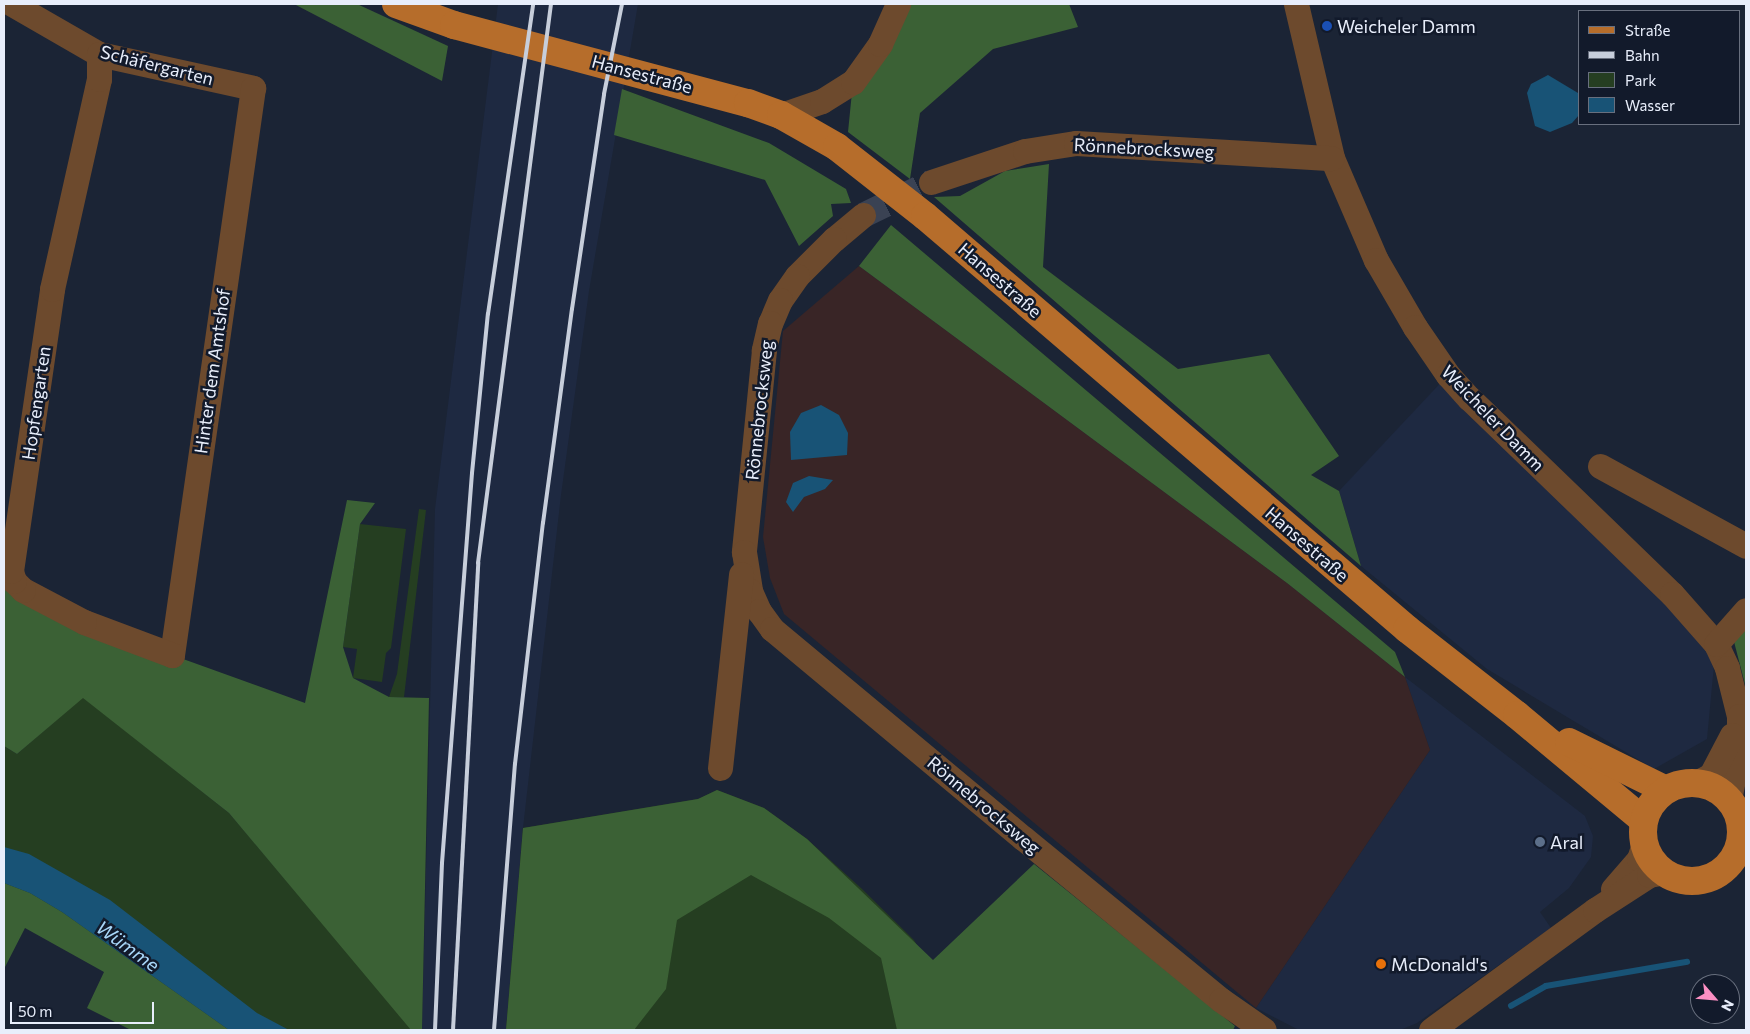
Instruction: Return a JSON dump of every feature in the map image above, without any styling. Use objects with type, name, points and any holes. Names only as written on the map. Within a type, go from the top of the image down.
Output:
[{"type":"main road","name":"Hansestraße","points":[[396,4],[428,17],[662,79],[781,115],[837,146],[925,216],[1399,622],[1517,715],[1644,833]]},
{"type":"main road","name":"Hansestraße","points":[[1517,715],[1666,790]]},
{"type":"main road","points":[[1696,783],[1715,789],[1729,800],[1738,818],[1743,846],[1735,873],[1698,880],[1676,878],[1664,872],[1651,859],[1644,833],[1654,801],[1666,790],[1696,783]]},
{"type":"street","name":"Schäfergarten","points":[[12,4],[99,54],[253,88]]},
{"type":"street","points":[[781,115],[830,97],[852,82],[880,44],[898,4]]},
{"type":"street","name":"Weicheler Damm","points":[[1296,4],[1332,158],[1376,260],[1448,374],[1666,588],[1716,644],[1727,668],[1739,716],[1739,748],[1729,800]]},
{"type":"street","name":"Hopfengarten","points":[[99,54],[99,79],[52,289],[11,571],[14,581],[23,590],[66,613],[172,655]]},
{"type":"street","name":"Hinter dem Amtshof","points":[[172,655],[253,88]]},
{"type":"street","name":"Rönnebrocksweg","points":[[931,182],[1025,151],[1076,143],[1332,158]]},
{"type":"street","name":"Rönnebrocksweg","points":[[720,768],[764,350],[770,323],[780,300],[815,256],[863,215]]},
{"type":"street","points":[[1600,466],[1746,546]]},
{"type":"street","name":"Rönnebrocksweg","points":[[744,552],[750,591],[772,629],[1023,838],[1222,1000],[1264,1030]]},
{"type":"street","points":[[1716,644],[1746,610]]},
{"type":"street","points":[[1696,783],[1711,775],[1720,762],[1739,716]]},
{"type":"street","points":[[1595,910],[1638,859],[1644,833]]},
{"type":"street","points":[[1431,1030],[1595,910],[1649,875],[1664,872]]},
{"type":"shaded area","points":[[498,4],[638,4],[589,291],[561,495],[523,828],[506,1030],[422,1030],[435,509]]},
{"type":"shaded area","points":[[859,266],[1287,583],[1405,677],[1430,750],[1256,1008],[784,614],[770,578],[763,537],[783,331]]},
{"type":"shaded area","points":[[1448,375],[1716,644],[1707,739],[1654,769],[1487,669],[1361,566],[1339,491]]},
{"type":"shaded area","points":[[1405,677],[1585,816],[1593,836],[1591,857],[1569,888],[1540,912],[1551,928],[1417,1023],[1400,1030],[1299,1030],[1256,1008],[1430,750]]},
{"type":"green space","points":[[294,4],[357,4],[448,46],[442,81]]},
{"type":"green space","points":[[898,4],[1069,4],[1078,27],[993,49],[920,113],[910,179],[848,132],[853,82]]},
{"type":"green space","points":[[622,89],[769,143],[846,189],[851,203],[831,204],[833,216],[799,246],[765,180],[614,135]]},
{"type":"green space","points":[[1049,164],[1043,267],[1178,369],[1269,354],[1339,456],[1311,475],[1339,491],[1361,566],[934,197],[960,196],[1005,171]]},
{"type":"green space","points":[[891,225],[1395,652],[1405,677],[1287,583],[859,266]]},
{"type":"green space","points":[[347,500],[375,503],[360,524],[343,647],[353,678],[389,697],[429,698],[422,1030],[411,1030],[229,813],[83,698],[17,754],[4,746],[4,576],[172,655],[305,703]]},
{"type":"green space","points":[[419,509],[426,510],[404,697],[389,697],[397,674]]},
{"type":"green space","points":[[360,524],[406,529],[391,648],[386,653],[382,682],[353,678],[357,649],[343,647]]},
{"type":"green space","points":[[1746,610],[1746,688],[1731,630]]},
{"type":"green space","points":[[83,697],[229,813],[413,1030],[138,1030],[107,971],[23,926],[4,964],[4,746],[17,754]]},
{"type":"green space","points":[[717,790],[764,808],[807,839],[861,888],[914,940],[966,1030],[506,1030],[523,828],[698,799]]},
{"type":"green space","points":[[717,790],[764,808],[807,839],[933,960],[1034,864],[1235,1026],[1233,1030],[897,1030],[881,958],[829,918],[751,875],[677,920],[666,989],[634,1030],[506,1030],[523,828],[698,799]]},
{"type":"green space","points":[[4,883],[30,893],[62,912],[229,1030],[131,1030],[87,1008],[104,972],[25,928],[4,969]]},
{"type":"water","points":[[1548,75],[1578,93],[1578,116],[1572,123],[1550,132],[1535,126],[1527,93],[1531,84]]},
{"type":"water","points":[[821,405],[839,415],[848,433],[847,455],[791,460],[790,432],[801,413]]},
{"type":"water","points":[[809,476],[833,480],[825,489],[804,497],[793,512],[786,502],[793,483]]},
{"type":"water","name":"Wümme","points":[[4,847],[29,854],[110,900],[257,1013],[289,1030],[229,1030],[62,912],[30,893],[4,883]]},
{"type":"waterway","points":[[1511,1006],[1546,986],[1687,962]]},
{"type":"tunnel","points":[[863,215],[931,182]]},
{"type":"railway","points":[[435,1030],[442,863],[472,473],[488,314],[533,4]]},
{"type":"railway","points":[[453,1030],[478,563],[551,4]]},
{"type":"railway","points":[[494,1030],[515,764],[543,523],[604,94],[622,4]]},
{"type":"place","name":"Weicheler Damm","points":[[1327,26]]},
{"type":"place","name":"Aral","points":[[1540,842]]},
{"type":"place","name":"McDonald's","points":[[1381,964]]}]
